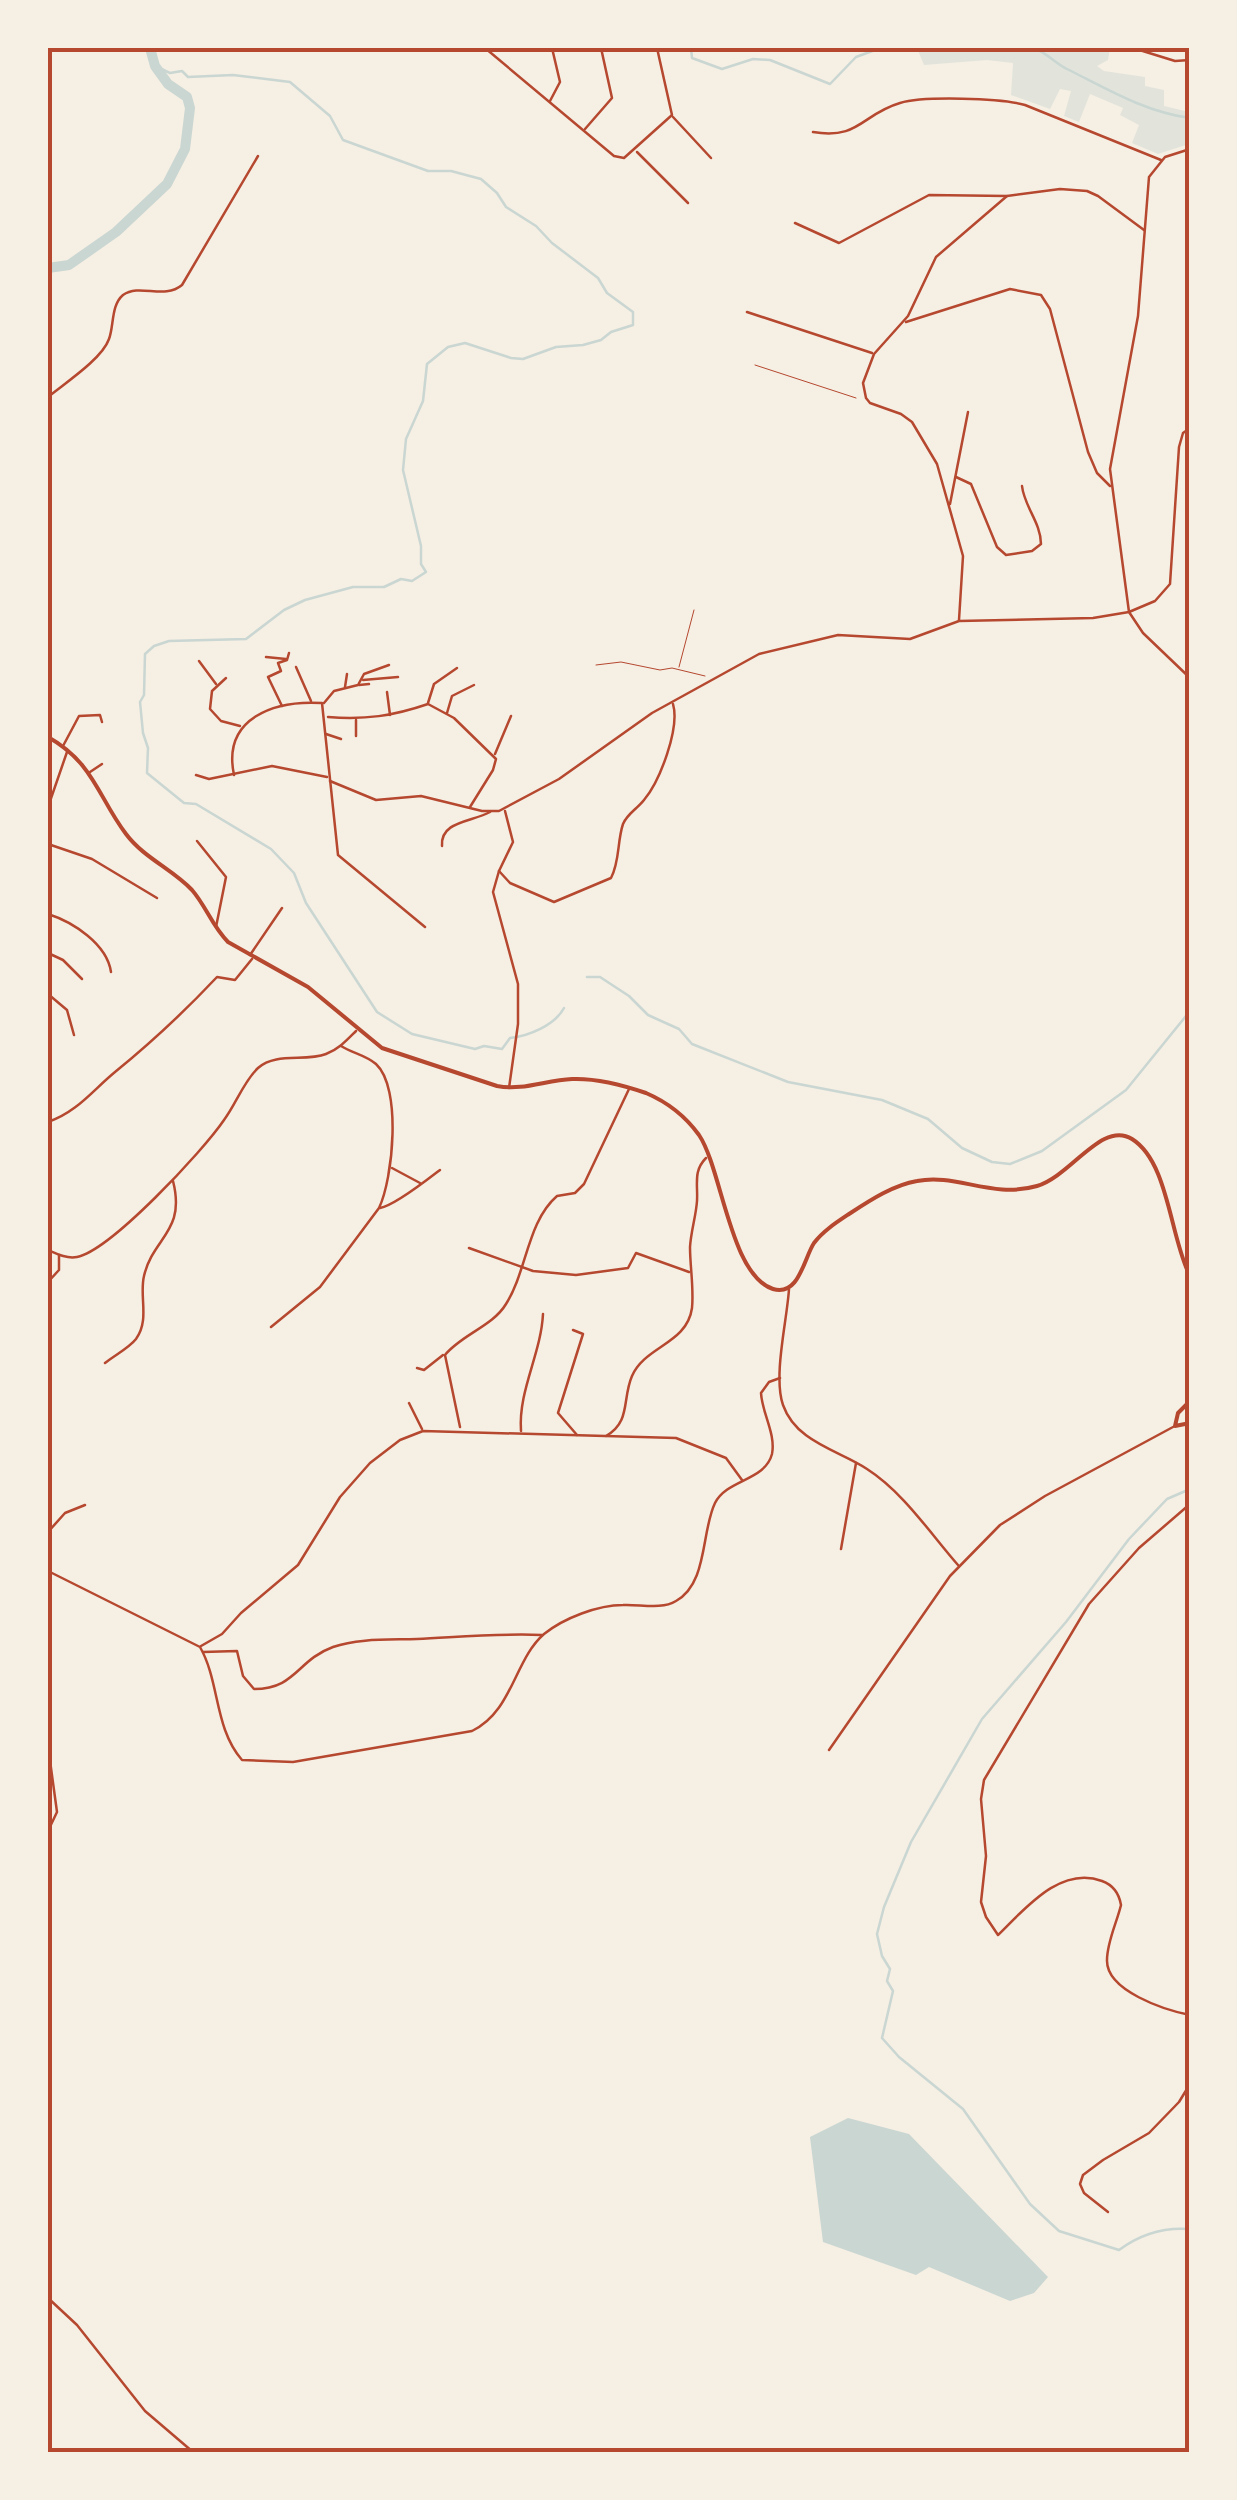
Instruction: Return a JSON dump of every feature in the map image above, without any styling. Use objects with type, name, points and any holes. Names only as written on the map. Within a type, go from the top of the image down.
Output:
[{"type":"street","points":[[486,48],[619,158],[636,151],[672,115]]},
{"type":"street","points":[[550,101],[560,82],[552,48]]},
{"type":"street","points":[[584,130],[612,98],[601,48]]},
{"type":"street","points":[[657,48],[672,115],[712,158]]},
{"type":"street","points":[[1133,48],[1165,58],[1190,60]]},
{"type":"street","points":[[813,132],[846,133],[902,102],[1008,101],[1161,160]]},
{"type":"street","points":[[1190,149],[1161,160],[1149,177],[1138,316],[1110,487],[1129,612],[1142,633],[1190,678]]},
{"type":"street","points":[[636,151],[688,203]]},
{"type":"street","points":[[48,397],[104,349],[122,296],[135,291],[172,292],[182,285],[258,156]]},
{"type":"street","points":[[795,223],[838,243],[921,198],[942,194],[1007,196],[1060,189],[1087,191],[1146,231]]},
{"type":"street","points":[[959,621],[963,556],[937,464],[912,422],[876,406],[866,398],[863,384],[874,354],[903,323],[936,257],[1007,196]]},
{"type":"street","points":[[903,323],[1010,289],[1041,295],[1050,309],[1088,452],[1097,473],[1110,487]]},
{"type":"street","points":[[747,312],[874,354]]},
{"type":"street","points":[[950,506],[968,412]]},
{"type":"street","points":[[442,846],[441,836],[446,829],[505,809],[560,779],[672,702],[747,660],[792,644],[838,635],[910,639],[959,621],[1103,618],[1155,602],[1170,584],[1178,446],[1183,433],[1190,428]]},
{"type":"street","points":[[956,477],[972,484],[997,547],[1004,554],[1032,552],[1042,544],[1022,486]]},
{"type":"street","points":[[287,660],[289,652]]},
{"type":"street","points":[[266,657],[287,660]]},
{"type":"street","points":[[283,708],[268,676],[281,671],[278,663],[287,660]]},
{"type":"street","points":[[199,661],[217,685]]},
{"type":"street","points":[[360,682],[361,676],[388,665]]},
{"type":"street","points":[[296,666],[312,702]]},
{"type":"street","points":[[428,704],[434,684],[458,668]]},
{"type":"street","points":[[344,688],[347,674]]},
{"type":"street","points":[[398,677],[360,682],[334,691],[323,704],[329,779],[338,854],[426,927]]},
{"type":"street","points":[[226,678],[210,698],[212,713],[221,721],[242,727]]},
{"type":"street","points":[[360,682],[369,684]]},
{"type":"street","points":[[448,713],[452,696],[474,685]]},
{"type":"street","points":[[387,692],[391,716]]},
{"type":"street","points":[[234,774],[232,745],[242,727],[255,716],[312,702],[323,704]]},
{"type":"street","points":[[499,871],[510,884],[554,902],[611,878],[625,820],[650,792],[665,758],[676,720],[672,702]]},
{"type":"street","points":[[325,717],[391,716],[428,704],[448,713],[494,756]]},
{"type":"street","points":[[48,807],[79,716],[100,714],[102,722]]},
{"type":"street","points":[[469,808],[495,766],[494,756],[511,716]]},
{"type":"street","points":[[356,718],[356,736]]},
{"type":"street","points":[[324,734],[341,738]]},
{"type":"street","points":[[48,737],[89,773],[130,839],[190,888],[216,928],[251,957],[298,980],[382,1048],[509,1088],[572,1079],[630,1088],[659,1100],[686,1119],[708,1156],[741,1251],[766,1286],[789,1288],[799,1277],[814,1244],[827,1230],[904,1184],[930,1180],[1000,1191],[1037,1186],[1064,1173],[1102,1138],[1118,1134],[1136,1142],[1154,1165],[1179,1254],[1190,1276]]},
{"type":"street","points":[[89,773],[102,764]]},
{"type":"street","points":[[196,775],[209,778],[272,766],[329,779],[376,800],[421,796],[492,812]]},
{"type":"street","points":[[48,785],[54,787]]},
{"type":"street","points":[[505,809],[513,842],[499,871],[494,896],[517,975],[516,1037],[509,1088]]},
{"type":"street","points":[[197,841],[226,877],[216,928]]},
{"type":"street","points":[[48,844],[92,858],[157,898]]},
{"type":"street","points":[[48,1122],[68,1114],[95,1092],[172,1025],[218,977],[235,980],[282,908]]},
{"type":"street","points":[[48,914],[88,938],[108,958],[111,972]]},
{"type":"street","points":[[48,952],[63,960],[82,979]]},
{"type":"street","points":[[48,994],[67,1010],[74,1035]]},
{"type":"street","points":[[48,1250],[75,1257],[89,1252],[120,1229],[173,1180],[225,1120],[259,1068],[272,1061],[320,1056],[341,1046],[357,1030]]},
{"type":"street","points":[[270,1327],[320,1287],[379,1208],[390,1166],[392,1105],[383,1072],[371,1060],[341,1046]]},
{"type":"street","points":[[416,1368],[424,1370],[502,1310],[546,1206],[556,1196],[575,1192],[584,1184],[630,1088]]},
{"type":"street","points":[[604,1437],[622,1422],[638,1366],[686,1327],[692,1309],[697,1170],[708,1156]]},
{"type":"street","points":[[390,1166],[422,1184]]},
{"type":"street","points":[[379,1208],[394,1204],[440,1170]]},
{"type":"street","points":[[105,1364],[134,1342],[140,1330],[146,1270],[170,1232],[175,1215],[173,1180]]},
{"type":"street","points":[[469,1248],[523,1268],[588,1274],[631,1268],[636,1253],[691,1272]]},
{"type":"street","points":[[48,1282],[60,1270],[59,1255]]},
{"type":"street","points":[[789,1288],[780,1378],[782,1403],[796,1426],[892,1490],[958,1566]]},
{"type":"street","points":[[521,1433],[520,1408],[532,1376],[542,1314]]},
{"type":"street","points":[[573,1330],[583,1334],[558,1413],[578,1437]]},
{"type":"street","points":[[444,1355],[461,1430]]},
{"type":"street","points":[[48,1571],[201,1649],[238,1651],[246,1682],[260,1690],[286,1683],[302,1665],[337,1646],[510,1633],[543,1635],[600,1608],[626,1604],[656,1606],[679,1600],[696,1574],[715,1502],[756,1474],[769,1460],[772,1441],[761,1394],[770,1382],[780,1378]]},
{"type":"street","points":[[1176,1426],[1178,1413],[1190,1401]]},
{"type":"street","points":[[408,1403],[422,1431]]},
{"type":"street","points":[[829,1750],[958,1566],[1015,1514],[1176,1426],[1190,1423]]},
{"type":"street","points":[[201,1649],[298,1565],[340,1497],[370,1463],[384,1450],[422,1431],[682,1440],[726,1458],[742,1480]]},
{"type":"street","points":[[841,1549],[856,1463]]},
{"type":"street","points":[[48,1532],[58,1518],[85,1504]]},
{"type":"street","points":[[1190,1504],[1140,1548],[1089,1604],[984,1780],[981,1799],[986,1856],[981,1902],[993,1930],[1000,1934],[1024,1908],[1051,1888],[1080,1879],[1103,1881],[1117,1892],[1121,1901],[1106,1959],[1112,1976],[1153,2006],[1190,2015]]},
{"type":"street","points":[[201,1649],[211,1669],[220,1716],[237,1755],[248,1762],[293,1762],[472,1731],[498,1709],[543,1635]]},
{"type":"street","points":[[48,1746],[56,1812],[48,1831]]},
{"type":"street","points":[[1108,2212],[1084,2194],[1080,2184],[1083,2176],[1149,2133],[1190,2084]]},
{"type":"street","points":[[48,2298],[77,2325],[145,2412],[193,2452]]},
{"type":"path","points":[[755,365],[842,395],[866,398]]},
{"type":"path","points":[[678,670],[694,610]]},
{"type":"path","points":[[596,664],[608,661],[706,677]]},
{"type":"shaded area","points":[[917,48],[1110,48],[1108,60],[1097,66],[1104,71],[1145,77],[1145,86],[1164,90],[1164,106],[1189,112],[1189,144],[1158,154],[1132,143],[1139,125],[1120,115],[1123,108],[1090,94],[1079,122],[1064,116],[1071,91],[1060,89],[1050,109],[1011,95],[1013,63],[987,60],[924,65]]},
{"type":"shaded area","points":[[848,2118],[909,2134],[1048,2277],[1034,2293],[1010,2301],[929,2267],[916,2275],[823,2242],[810,2137]]},
{"type":"waterway","points":[[48,268],[69,265],[116,232],[167,184],[185,149],[190,108],[187,97],[168,84],[155,66],[150,48]]},
{"type":"waterway","points":[[691,48],[692,58],[722,69],[753,59],[770,60],[830,84],[856,57],[875,50],[912,48]]},
{"type":"waterway","points":[[1034,48],[1127,99],[1190,118]]},
{"type":"waterway","points":[[155,66],[170,73],[182,71],[188,77],[233,75],[290,82],[330,116],[343,140],[428,171],[451,171],[481,179],[506,207],[536,226],[598,278],[607,293],[633,312],[633,325],[601,340],[556,347],[523,359],[465,343],[448,347],[427,364],[423,401],[406,439],[403,470],[421,546],[421,564],[426,572],[412,581],[401,579],[384,587],[353,587],[305,600],[284,610],[246,639],[169,641],[154,646],[145,654],[144,695],[140,702],[148,748],[147,773],[184,803],[196,804],[271,849],[294,873],[306,903],[377,1012],[412,1034],[475,1049],[502,1049],[510,1038],[548,1024],[564,1008]]},
{"type":"waterway","points":[[587,977],[600,977],[629,996],[648,1015],[679,1029],[692,1044],[788,1082],[882,1100],[928,1119],[962,1148],[992,1162],[1010,1164],[1042,1151],[1126,1090],[1190,1011]]},
{"type":"waterway","points":[[1190,1489],[1167,1499],[1129,1539],[1066,1622],[982,1719],[911,1842],[877,1934],[890,1969],[887,1981],[893,1991],[882,2038],[899,2057],[963,2109],[1030,2204],[1059,2231],[1119,2250],[1152,2233],[1190,2229]]}]
